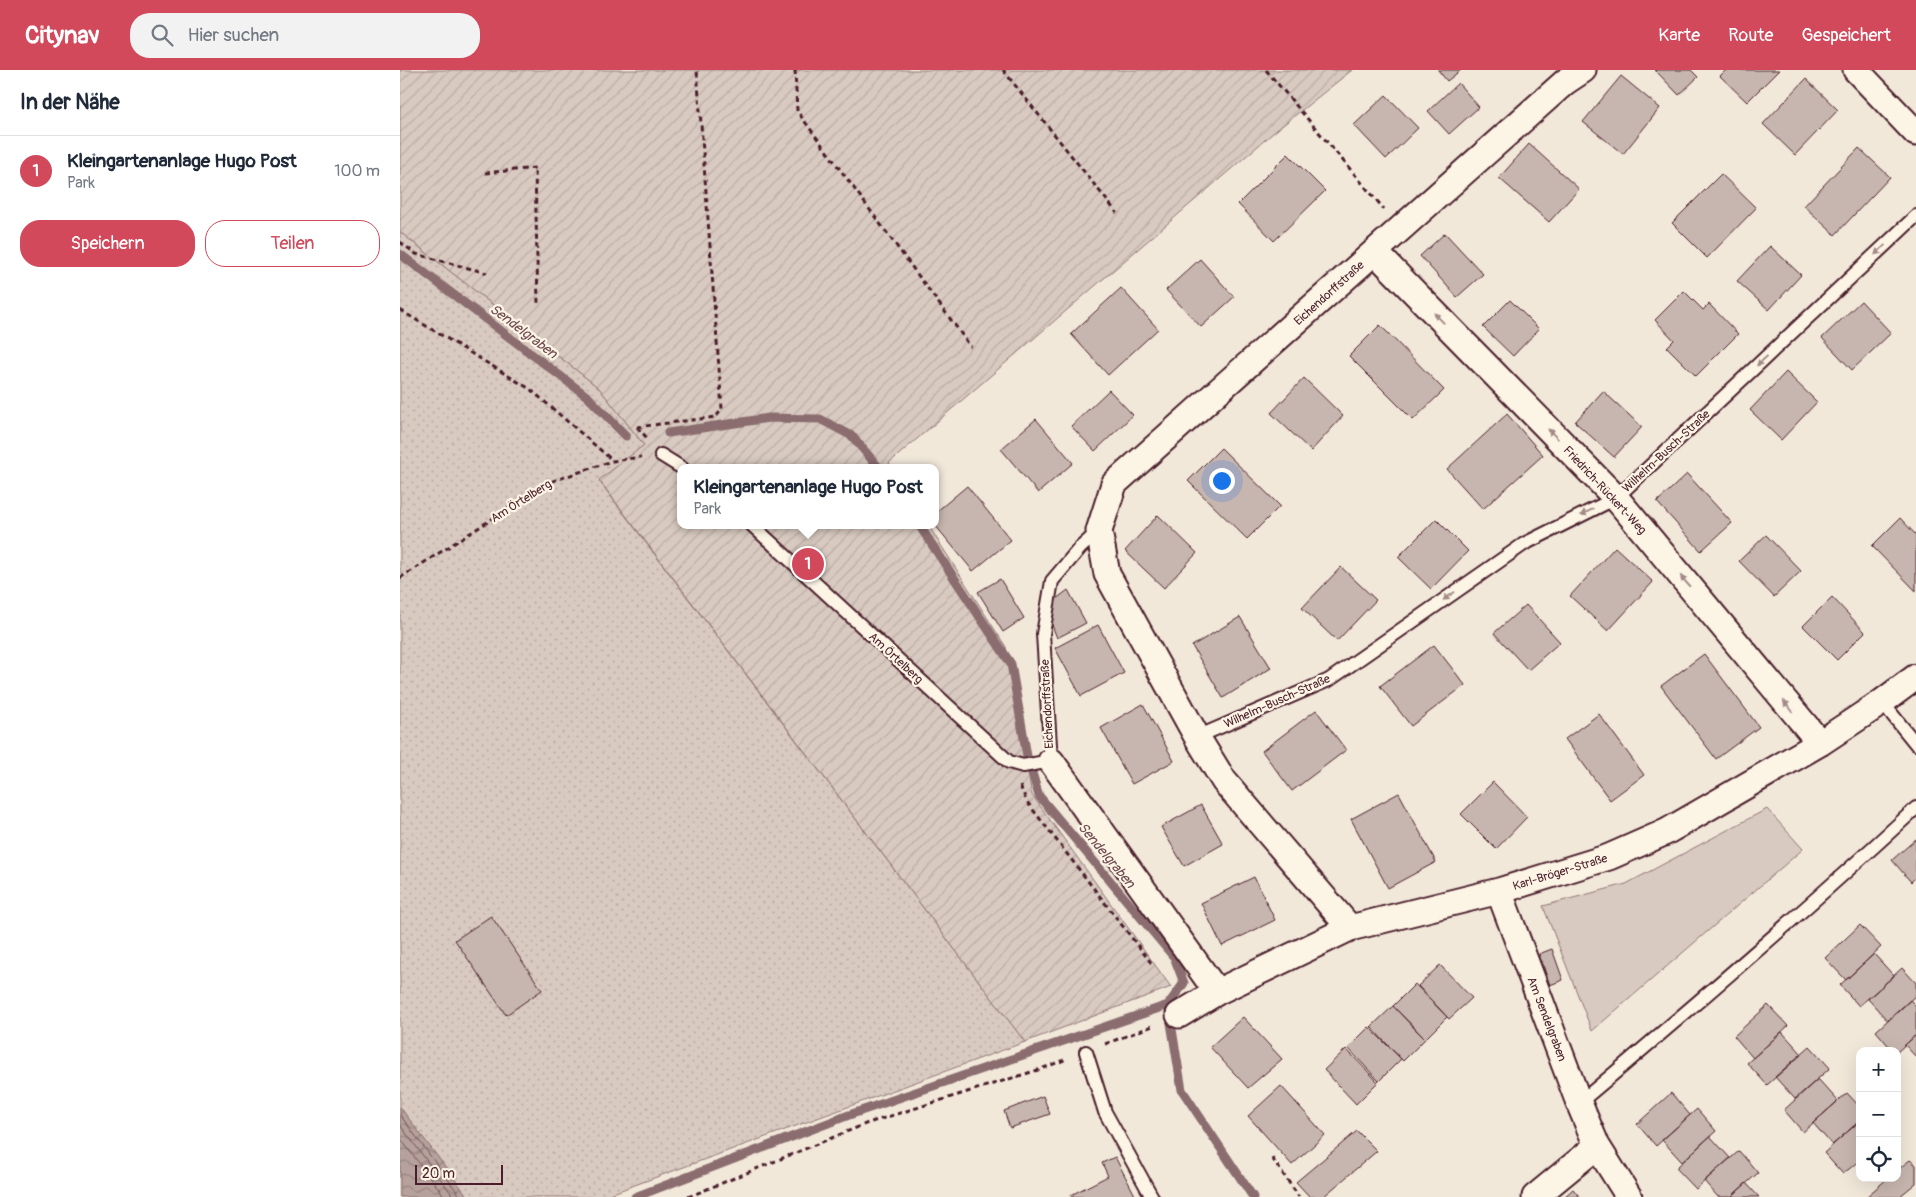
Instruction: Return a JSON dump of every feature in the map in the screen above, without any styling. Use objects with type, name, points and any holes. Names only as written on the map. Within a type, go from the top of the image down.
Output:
[{"type":"street","name":"Eichendorffstraße","points":[[1350,928],[1224,781],[1197,737],[1107,574],[1099,531],[1114,484],[1565,82],[1583,70]]},
{"type":"street","points":[[1856,70],[1916,134]]},
{"type":"street","name":"Friedrich-Rückert-Weg","points":[[1375,252],[1616,498],[1820,743]]},
{"type":"street","name":"Karl-Bröger-Straße","points":[[1169,1019],[1217,992],[1350,928],[1499,891],[1609,858],[1658,836],[1820,743],[1916,677]]},
{"type":"street","name":"Eichendorffstraße","points":[[1044,762],[1217,992]]},
{"type":"street","name":"Am Sendelgraben","points":[[1499,891],[1578,1103],[1597,1146],[1629,1197]]},
{"type":"street","points":[[1534,1197],[1597,1146]]},
{"type":"lane","name":"Wilhelm-Busch-Straße","points":[[1197,737],[1329,680],[1524,544],[1616,498],[1916,216]]},
{"type":"lane","points":[[661,455],[677,465]]},
{"type":"lane","name":"Am Örtelberg","points":[[756,529],[1009,762],[1023,766],[1044,762]]},
{"type":"lane","name":"Eichendorffstraße","points":[[1044,762],[1043,634],[1052,581],[1080,548],[1099,531]]},
{"type":"lane","points":[[1882,702],[1916,744]]},
{"type":"lane","points":[[1578,1103],[1673,1025],[1916,808]]},
{"type":"lane","points":[[1086,1052],[1105,1112],[1152,1197]]},
{"type":"path","points":[[637,428],[716,417],[722,409],[697,70]]},
{"type":"path","points":[[795,70],[797,111],[971,347]]},
{"type":"path","points":[[1003,70],[1117,213]]},
{"type":"path","points":[[1266,70],[1401,228]]},
{"type":"path","points":[[485,172],[535,168],[538,306]]},
{"type":"path","points":[[400,242],[416,254],[487,273]]},
{"type":"path","points":[[400,310],[530,390],[612,461]]},
{"type":"path","name":"Am Örtelberg","points":[[400,578],[550,482],[612,461],[661,455]]},
{"type":"path","points":[[1009,762],[1027,802],[1152,964]]},
{"type":"path","points":[[688,1197],[868,1123],[1038,1070],[1169,1019]]},
{"type":"path","points":[[1272,1158],[1299,1197]]},
{"type":"shaded area","points":[[400,70],[1352,70],[1273,133],[890,464],[677,464],[677,529],[931,529],[1006,647],[1032,795],[1171,987],[1025,1042],[599,480],[644,445],[599,388],[400,232]]},
{"type":"shaded area","points":[[400,232],[599,388],[644,445],[599,481],[1025,1042],[602,1197],[400,1197]]},
{"type":"shaded area","points":[[1767,809],[1803,849],[1592,1031],[1543,906],[1626,884]]},
{"type":"water","points":[[400,1107],[466,1194],[466,1197],[400,1197]]},
{"type":"building","points":[[1438,70],[1461,70],[1447,81]]},
{"type":"building","points":[[1655,70],[1691,70],[1698,77],[1679,95]]},
{"type":"building","points":[[1726,70],[1779,70],[1747,102],[1720,76]]},
{"type":"building","points":[[1621,76],[1660,108],[1623,154],[1583,122]]},
{"type":"building","points":[[1806,79],[1838,110],[1795,155],[1763,124]]},
{"type":"building","points":[[1458,83],[1479,107],[1449,134],[1428,111]]},
{"type":"building","points":[[1386,95],[1418,128],[1386,159],[1354,125]]},
{"type":"building","points":[[1529,144],[1579,189],[1549,222],[1499,178]]},
{"type":"building","points":[[1859,148],[1890,177],[1835,235],[1804,206]]},
{"type":"building","points":[[1288,154],[1325,191],[1274,241],[1238,204]]},
{"type":"building","points":[[1721,174],[1756,208],[1707,258],[1672,223]]},
{"type":"building","points":[[1445,233],[1483,274],[1457,297],[1420,256]]},
{"type":"building","points":[[1770,246],[1801,275],[1769,310],[1737,281]]},
{"type":"building","points":[[1200,259],[1234,297],[1201,327],[1166,290]]},
{"type":"building","points":[[1121,288],[1158,329],[1108,375],[1071,334]]},
{"type":"building","points":[[1684,291],[1703,310],[1709,304],[1738,334],[1696,376],[1667,347],[1674,340],[1655,320]]},
{"type":"building","points":[[1510,300],[1539,329],[1513,356],[1483,327]]},
{"type":"building","points":[[1861,301],[1891,333],[1852,370],[1822,338]]},
{"type":"building","points":[[1380,325],[1444,390],[1413,420],[1349,356]]},
{"type":"building","points":[[1786,372],[1817,402],[1781,440],[1750,410]]},
{"type":"building","points":[[1304,378],[1343,416],[1311,451],[1271,413]]},
{"type":"building","points":[[1109,390],[1133,415],[1095,451],[1071,426]]},
{"type":"building","points":[[1603,391],[1642,427],[1614,457],[1575,422]]},
{"type":"building","points":[[1507,414],[1543,455],[1483,509],[1447,469]]},
{"type":"building","points":[[1036,419],[1073,463],[1038,493],[1001,449]]},
{"type":"building","points":[[1221,448],[1280,506],[1247,539],[1188,481]]},
{"type":"building","points":[[1687,474],[1732,523],[1701,551],[1657,502]]},
{"type":"building","points":[[967,486],[1011,540],[973,571],[938,529],[939,509]]},
{"type":"building","points":[[1158,515],[1197,553],[1164,588],[1125,551]]},
{"type":"building","points":[[1900,518],[1916,535],[1916,591],[1872,546]]},
{"type":"building","points":[[1436,519],[1468,551],[1431,589],[1398,557]]},
{"type":"building","points":[[1766,535],[1801,571],[1774,597],[1739,561]]},
{"type":"building","points":[[1615,547],[1653,582],[1608,631],[1570,596]]},
{"type":"building","points":[[1341,567],[1376,600],[1337,641],[1302,608]]},
{"type":"building","points":[[1000,579],[1024,618],[1003,632],[978,592]]},
{"type":"building","points":[[1068,590],[1086,623],[1057,638],[1050,620],[1056,599]]},
{"type":"building","points":[[1832,597],[1865,632],[1837,660],[1803,626]]},
{"type":"building","points":[[1526,605],[1560,642],[1528,670],[1494,633]]},
{"type":"building","points":[[1240,617],[1271,668],[1223,698],[1192,646]]},
{"type":"building","points":[[1098,625],[1124,673],[1081,696],[1055,648]]},
{"type":"building","points":[[1434,645],[1465,685],[1411,726],[1380,686]]},
{"type":"building","points":[[1704,654],[1759,727],[1716,759],[1661,686]]},
{"type":"building","points":[[1143,704],[1174,761],[1132,784],[1101,728]]},
{"type":"building","points":[[1316,710],[1346,750],[1292,791],[1262,751]]},
{"type":"building","points":[[1599,714],[1644,775],[1610,800],[1565,739]]},
{"type":"building","points":[[1493,782],[1527,817],[1496,849],[1461,814]]},
{"type":"building","points":[[1399,793],[1436,862],[1388,888],[1351,819]]},
{"type":"building","points":[[1201,805],[1223,844],[1184,866],[1161,827]]},
{"type":"building","points":[[1916,839],[1916,877],[1911,882],[1892,860]]},
{"type":"building","points":[[1254,877],[1275,920],[1222,946],[1201,903]]},
{"type":"building","points":[[491,916],[542,990],[506,1015],[455,940]]},
{"type":"building","points":[[1860,925],[1881,947],[1846,980],[1825,958]]},
{"type":"building","points":[[1552,949],[1563,980],[1550,985],[1539,954]]},
{"type":"building","points":[[1874,954],[1894,976],[1859,1006],[1840,985]]},
{"type":"building","points":[[1440,965],[1472,998],[1449,1019],[1418,986]]},
{"type":"building","points":[[1902,968],[1916,983],[1916,995],[1888,1021],[1868,999]]},
{"type":"building","points":[[1415,984],[1447,1017],[1425,1039],[1393,1006]]},
{"type":"building","points":[[1910,1000],[1916,1006],[1916,1035],[1901,1048],[1890,1047],[1876,1031]]},
{"type":"building","points":[[1768,1005],[1788,1026],[1753,1058],[1734,1036]]},
{"type":"building","points":[[1393,1006],[1425,1039],[1403,1061],[1371,1027]]},
{"type":"building","points":[[1243,1017],[1282,1059],[1248,1088],[1210,1047]]},
{"type":"building","points":[[1369,1027],[1401,1059],[1379,1081],[1348,1048]]},
{"type":"building","points":[[1782,1032],[1802,1054],[1767,1085],[1747,1063]]},
{"type":"building","points":[[1916,1035],[1916,1057],[1905,1045]]},
{"type":"building","points":[[1810,1046],[1830,1068],[1795,1099],[1775,1077]]},
{"type":"building","points":[[1346,1049],[1378,1082],[1356,1104],[1324,1070]]},
{"type":"building","points":[[1818,1079],[1838,1101],[1803,1132],[1784,1110]]},
{"type":"building","points":[[1281,1086],[1325,1135],[1292,1165],[1248,1116]]},
{"type":"building","points":[[1671,1093],[1690,1115],[1656,1146],[1637,1124]]},
{"type":"building","points":[[1847,1093],[1856,1103],[1856,1124],[1832,1145],[1813,1123]]},
{"type":"building","points":[[1043,1096],[1050,1114],[1010,1128],[1004,1111]]},
{"type":"building","points":[[1697,1109],[1716,1131],[1682,1162],[1662,1140]]},
{"type":"building","points":[[1856,1124],[1856,1163],[1843,1174],[1824,1153]]},
{"type":"building","points":[[1357,1131],[1377,1151],[1323,1197],[1310,1197],[1296,1182]]},
{"type":"building","points":[[1710,1136],[1730,1158],[1696,1189],[1676,1168]]},
{"type":"building","points":[[1739,1151],[1758,1173],[1731,1197],[1718,1197],[1704,1181]]},
{"type":"building","points":[[1115,1157],[1136,1197],[1072,1197],[1071,1195],[1108,1176],[1102,1163]]},
{"type":"building","points":[[1910,1160],[1916,1165],[1916,1183],[1899,1197],[1866,1197],[1883,1182],[1901,1182],[1901,1167]]},
{"type":"building","points":[[1746,1183],[1759,1197],[1731,1197]]},
{"type":"building","points":[[1573,1189],[1580,1197],[1564,1197]]},
{"type":"waterway","name":"Sendelgraben","points":[[400,254],[588,397],[626,436]]},
{"type":"waterway","name":"Sendelgraben","points":[[668,433],[769,418],[820,419],[852,436],[876,464]]},
{"type":"waterway","name":"Sendelgraben","points":[[922,529],[1011,664],[1027,756],[1039,796],[1174,957],[1184,983],[1168,1005],[1182,1090],[1253,1197]]},
{"type":"waterway","points":[[635,1197],[849,1115],[1168,1005]]},
{"type":"place","name":"Kleingartenanlage Hugo Post","points":[[808,564]]}]
